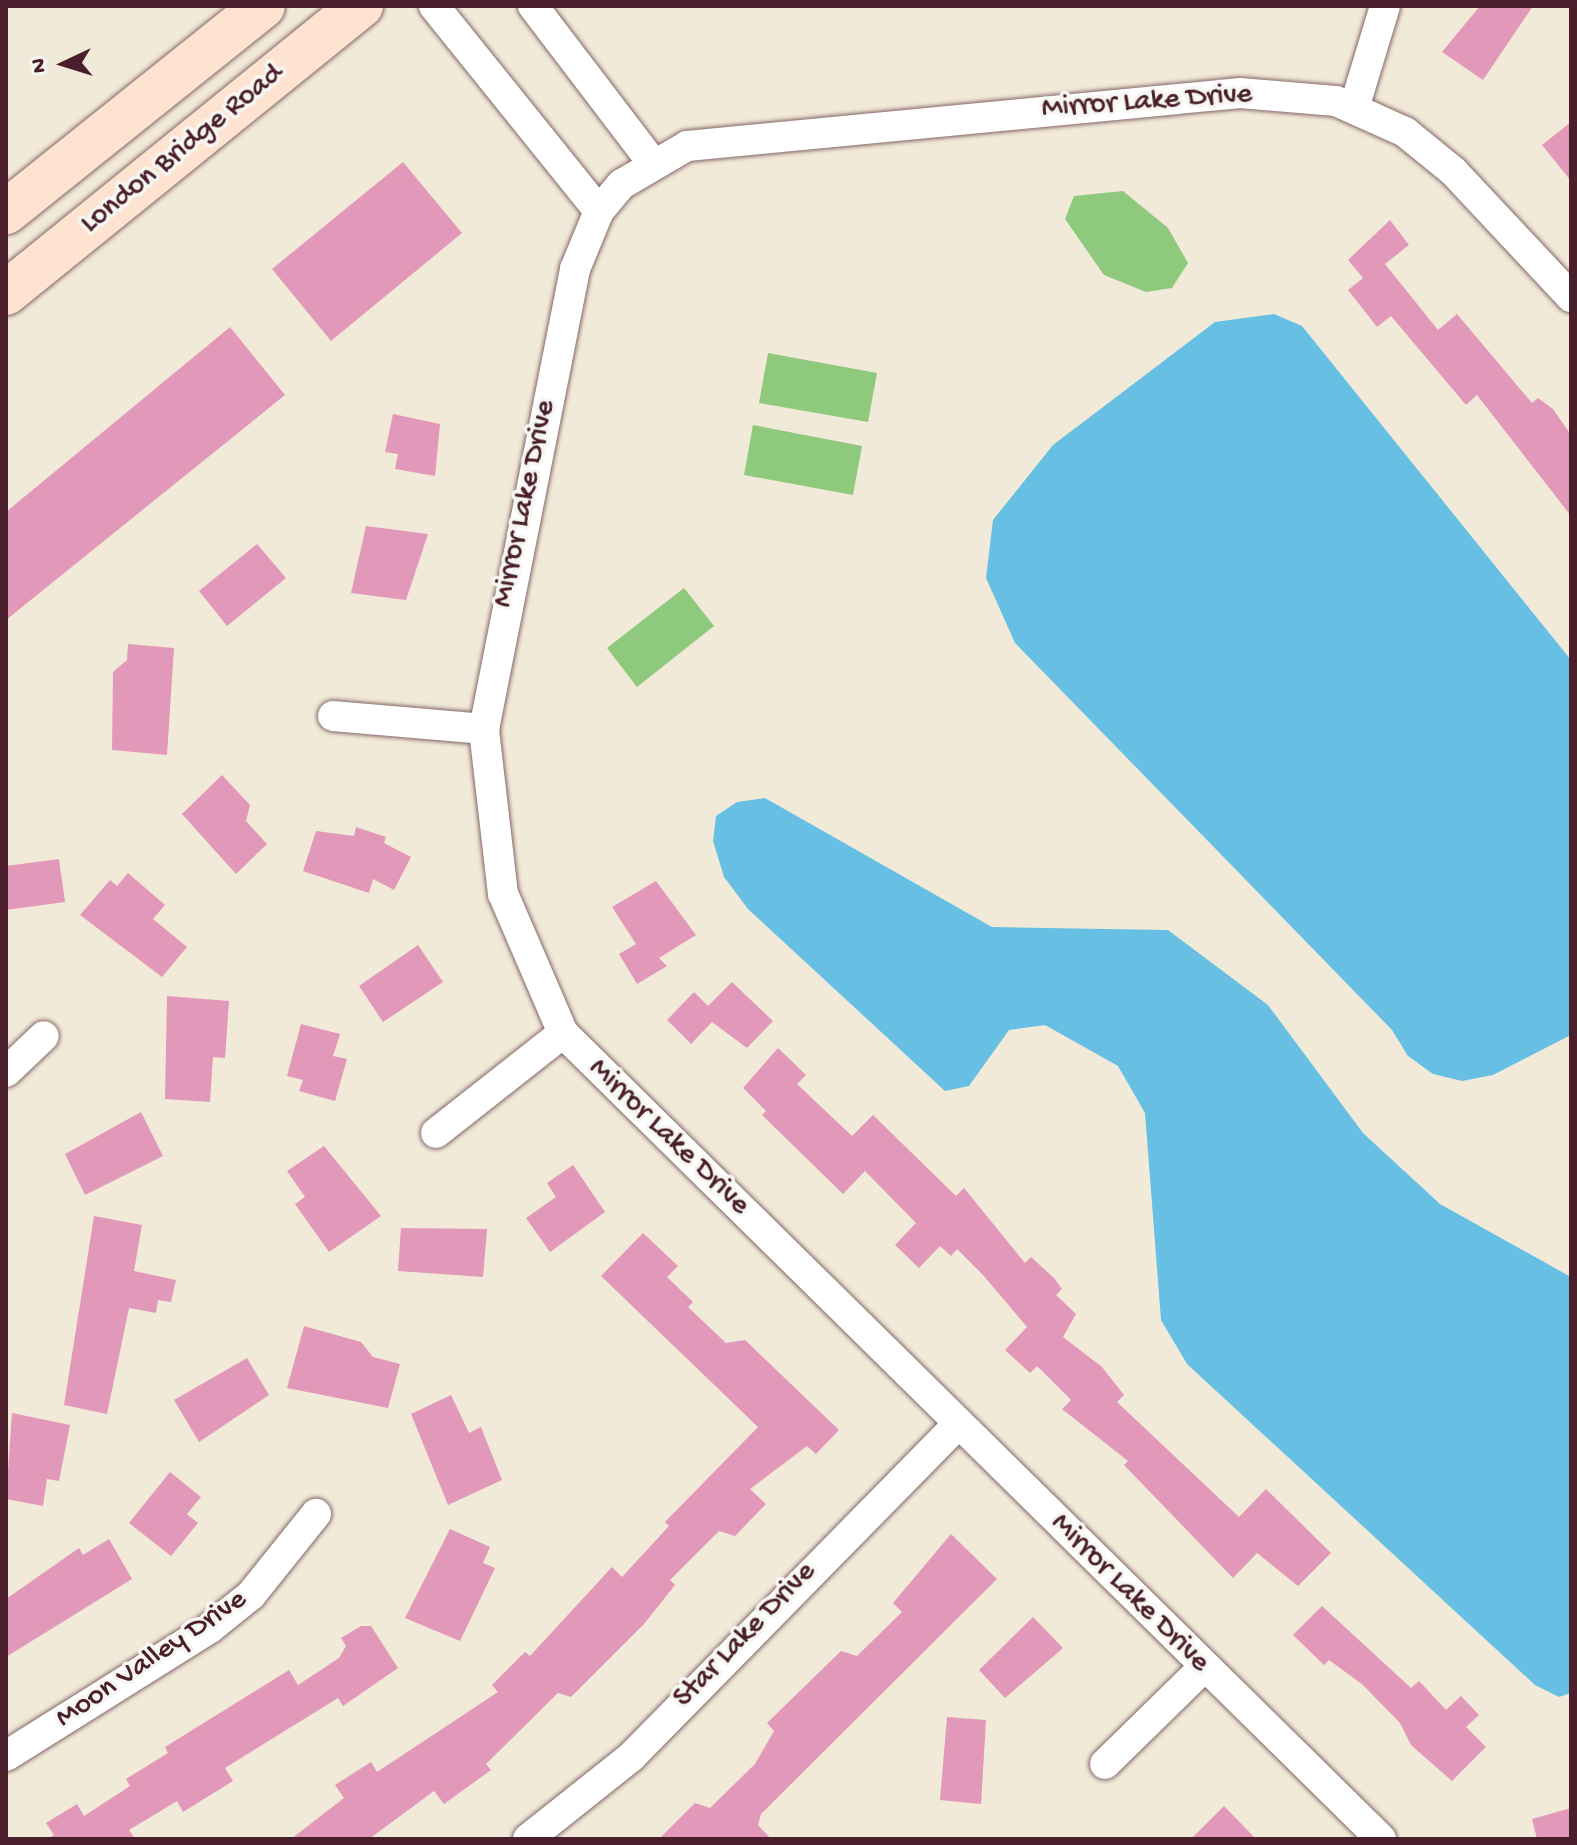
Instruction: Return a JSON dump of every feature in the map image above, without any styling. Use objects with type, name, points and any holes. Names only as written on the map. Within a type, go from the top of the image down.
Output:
[{"type":"main road","name":"London Bridge Road","points":[[6,212],[263,6]]},
{"type":"main road","name":"London Bridge Road","points":[[6,293],[361,6]]},
{"type":"street","points":[[434,6],[599,211]]},
{"type":"street","points":[[533,6],[652,162]]},
{"type":"street","points":[[1355,105],[1385,6]]},
{"type":"street","name":"Mirror Lake Drive","points":[[1381,1839],[957,1425],[563,1033],[503,894],[484,729],[575,269],[599,211],[652,162],[719,141],[1240,93],[1355,105],[1405,132],[1462,179],[1571,297]]},
{"type":"street","points":[[333,716],[484,729]]},
{"type":"street","points":[[436,1133],[563,1033]]},
{"type":"street","points":[[6,1072],[44,1036]]},
{"type":"street","name":"Star Lake Drive","points":[[528,1839],[631,1757],[957,1425]]},
{"type":"street","name":"Moon Valley Drive","points":[[6,1756],[210,1628],[260,1586],[316,1514]]},
{"type":"street","points":[[1105,1764],[1204,1667]]},
{"type":"green space","points":[[1123,191],[1168,228],[1188,263],[1172,288],[1146,292],[1104,275],[1065,219],[1074,196]]},
{"type":"green space","points":[[768,353],[877,373],[868,422],[759,403]]},
{"type":"green space","points":[[753,425],[862,446],[853,495],[744,475]]},
{"type":"green space","points":[[684,588],[714,626],[637,687],[607,648]]},
{"type":"water","points":[[1274,314],[1302,326],[1571,660],[1571,1035],[1493,1075],[1462,1081],[1433,1074],[1408,1056],[1392,1030],[1015,643],[986,578],[993,520],[1053,445],[1215,322]]},
{"type":"water","points":[[765,798],[992,927],[1168,930],[1268,1005],[1363,1133],[1440,1204],[1571,1277],[1571,1693],[1559,1697],[1535,1685],[1187,1364],[1161,1320],[1145,1113],[1118,1066],[1045,1025],[1009,1030],[969,1086],[945,1091],[748,909],[724,877],[713,841],[716,816],[737,802]]},
{"type":"building","points":[[1480,6],[1533,6],[1483,80],[1442,52]]},
{"type":"building","points":[[1571,122],[1571,181],[1542,145]]},
{"type":"building","points":[[403,162],[462,233],[331,341],[272,269]]},
{"type":"building","points":[[1390,220],[1409,245],[1385,264],[1438,330],[1457,314],[1532,403],[1538,398],[1553,409],[1571,435],[1571,516],[1477,395],[1466,405],[1391,316],[1377,327],[1348,290],[1363,278],[1348,260]]},
{"type":"building","points":[[230,327],[285,395],[6,620],[6,512]]},
{"type":"building","points":[[393,414],[440,424],[435,476],[395,469],[398,454],[385,452]]},
{"type":"building","points":[[366,526],[428,534],[406,600],[351,593]]},
{"type":"building","points":[[257,544],[286,578],[227,626],[199,591]]},
{"type":"building","points":[[128,644],[174,648],[167,755],[112,750],[113,672],[127,660]]},
{"type":"building","points":[[222,775],[250,805],[246,821],[267,844],[236,874],[182,814]]},
{"type":"building","points":[[356,827],[386,837],[384,843],[411,857],[394,890],[373,879],[369,893],[303,871],[316,831],[354,836]]},
{"type":"building","points":[[59,859],[65,902],[6,910],[6,866]]},
{"type":"building","points":[[128,873],[165,905],[153,919],[187,947],[162,977],[80,915],[110,880],[117,886]]},
{"type":"building","points":[[656,881],[696,935],[659,958],[667,966],[637,984],[619,954],[636,944],[612,907]]},
{"type":"building","points":[[418,945],[443,982],[383,1022],[359,986]]},
{"type":"building","points":[[732,982],[773,1021],[747,1048],[712,1022],[691,1044],[667,1020],[694,992],[708,1006]]},
{"type":"building","points":[[167,996],[229,1001],[225,1058],[213,1057],[210,1102],[165,1099]]},
{"type":"building","points":[[301,1024],[340,1034],[333,1056],[347,1059],[335,1101],[299,1091],[303,1080],[287,1076]]},
{"type":"building","points":[[778,1048],[806,1075],[797,1084],[852,1136],[873,1115],[956,1196],[964,1188],[1025,1263],[1031,1257],[1054,1278],[1062,1289],[1056,1295],[1076,1314],[1063,1337],[1102,1367],[1124,1395],[1117,1402],[1239,1517],[1266,1489],[1331,1553],[1298,1586],[1257,1553],[1233,1578],[1124,1465],[1128,1461],[1062,1409],[1071,1400],[1037,1366],[1030,1373],[1005,1350],[1027,1327],[957,1249],[951,1256],[940,1246],[919,1268],[895,1245],[916,1223],[865,1171],[843,1194],[762,1115],[766,1111],[743,1088]]},
{"type":"building","points":[[141,1112],[163,1156],[85,1195],[65,1154]]},
{"type":"building","points":[[324,1146],[381,1216],[329,1252],[295,1204],[305,1197],[287,1171]]},
{"type":"building","points":[[573,1165],[605,1212],[550,1252],[526,1218],[556,1197],[547,1183]]},
{"type":"building","points":[[94,1216],[142,1225],[134,1271],[176,1280],[171,1302],[158,1300],[156,1313],[129,1308],[107,1414],[64,1405]]},
{"type":"building","points":[[401,1228],[487,1229],[483,1277],[398,1271]]},
{"type":"building","points":[[643,1233],[678,1266],[667,1277],[693,1302],[688,1307],[726,1343],[745,1340],[839,1430],[816,1454],[807,1446],[750,1489],[766,1504],[735,1536],[719,1531],[670,1580],[675,1585],[644,1624],[571,1697],[558,1693],[486,1764],[491,1770],[444,1804],[434,1791],[369,1839],[291,1839],[344,1798],[335,1785],[371,1762],[377,1772],[498,1692],[492,1685],[525,1652],[530,1656],[612,1567],[622,1577],[669,1526],[665,1522],[758,1427],[601,1276]]},
{"type":"building","points":[[304,1326],[361,1342],[373,1357],[400,1364],[388,1408],[287,1388]]},
{"type":"building","points":[[247,1358],[269,1395],[199,1442],[174,1400]]},
{"type":"building","points":[[451,1395],[469,1433],[481,1427],[502,1480],[448,1505],[411,1414]]},
{"type":"building","points":[[12,1413],[70,1425],[59,1481],[47,1479],[43,1506],[6,1499]]},
{"type":"building","points":[[170,1472],[201,1497],[187,1514],[198,1523],[171,1556],[129,1523]]},
{"type":"building","points":[[450,1529],[490,1547],[483,1563],[495,1568],[460,1641],[405,1618]]},
{"type":"building","points":[[951,1534],[997,1579],[761,1814],[758,1825],[771,1839],[659,1839],[695,1803],[710,1808],[755,1764],[774,1731],[767,1723],[841,1651],[857,1656],[902,1612],[893,1603]]},
{"type":"building","points":[[109,1539],[132,1579],[6,1657],[6,1599],[79,1548],[83,1555]]},
{"type":"building","points":[[1322,1606],[1411,1688],[1419,1681],[1446,1710],[1461,1696],[1479,1715],[1466,1727],[1486,1747],[1452,1781],[1411,1745],[1400,1723],[1363,1685],[1329,1660],[1324,1665],[1293,1635]]},
{"type":"building","points":[[1033,1617],[1063,1648],[1005,1698],[979,1670]]},
{"type":"building","points":[[361,1626],[371,1626],[398,1668],[343,1706],[338,1698],[225,1768],[233,1781],[183,1812],[177,1801],[129,1830],[135,1839],[48,1839],[54,1835],[46,1823],[77,1804],[84,1816],[130,1786],[126,1779],[168,1753],[165,1747],[289,1670],[298,1685],[339,1658],[346,1646],[341,1638]]},
{"type":"building","points":[[947,1717],[986,1720],[981,1804],[940,1800]]},
{"type":"building","points":[[1224,1806],[1256,1839],[1191,1839]]},
{"type":"building","points":[[1571,1808],[1571,1839],[1537,1839],[1532,1819]]}]
